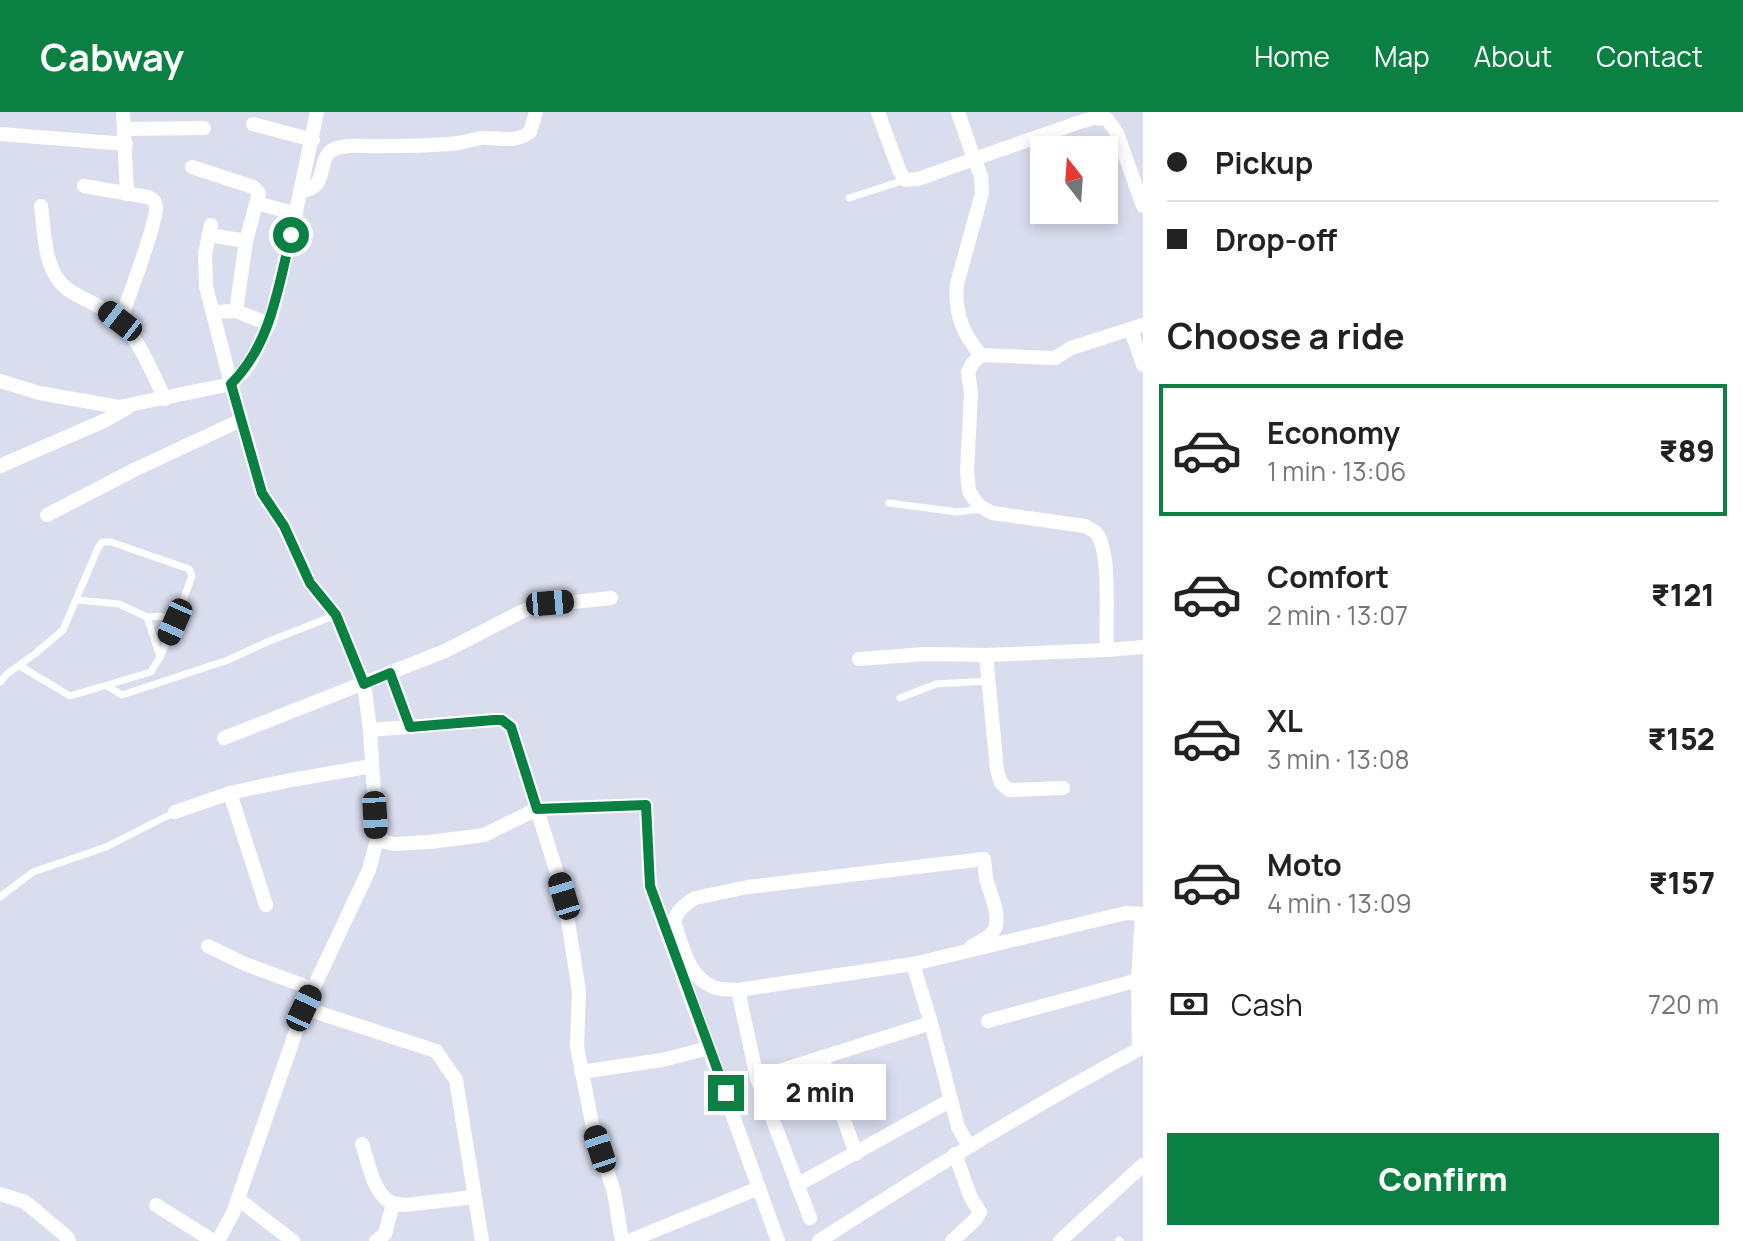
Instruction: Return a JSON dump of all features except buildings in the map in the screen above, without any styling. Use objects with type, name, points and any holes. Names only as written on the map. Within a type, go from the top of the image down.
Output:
[{"type":"street","points":[[123,112],[127,194]]},
{"type":"street","points":[[183,112],[186,127]]},
{"type":"street","points":[[0,381],[39,393],[107,406],[132,405],[231,384],[245,370],[269,324],[317,112]]},
{"type":"street","points":[[300,191],[315,188],[324,161],[336,148],[457,143],[481,138],[517,139],[530,132],[536,112]]},
{"type":"street","points":[[878,112],[905,180],[918,179],[1093,115],[1107,119],[1117,133],[1143,206]]},
{"type":"street","points":[[958,112],[981,176],[982,193],[955,298],[962,328],[969,341],[981,355],[1055,358],[1071,348],[1137,328],[1143,365]]},
{"type":"street","points":[[253,124],[313,140]]},
{"type":"street","points":[[0,134],[125,136],[186,127],[204,128]]},
{"type":"street","points":[[192,167],[253,187],[259,193],[246,241],[236,311]]},
{"type":"street","points":[[84,186],[148,197],[155,204],[156,211],[120,321]]},
{"type":"street","points":[[257,203],[296,214]]},
{"type":"street","points":[[41,206],[47,252],[54,275],[67,289],[120,321],[136,339],[165,399]]},
{"type":"street","points":[[156,1205],[215,1241],[233,1213],[304,1008],[369,870],[377,840],[364,684],[336,615],[310,583],[284,526],[262,493],[206,286],[205,254],[210,230],[246,241]]},
{"type":"street","points":[[213,312],[236,311],[269,324]]},
{"type":"street","points":[[981,355],[968,372],[971,393],[969,491],[978,505],[992,513],[1085,526],[1096,533],[1102,547],[1106,577],[1107,650]]},
{"type":"street","points":[[0,466],[106,420],[132,405]]},
{"type":"street","points":[[47,515],[241,420]]},
{"type":"street","points":[[224,738],[445,651],[523,611],[537,606],[611,598]]},
{"type":"street","points":[[859,659],[1143,647]]},
{"type":"street","points":[[986,655],[997,770],[1001,783],[1009,790],[1063,788]]},
{"type":"street","points":[[390,673],[410,727]]},
{"type":"street","points":[[370,730],[494,720],[507,722],[511,727],[564,896],[579,991],[577,1047],[581,1072],[593,1128],[614,1192],[622,1241]]},
{"type":"street","points":[[175,812],[230,793],[372,766]]},
{"type":"street","points":[[230,793],[266,905]]},
{"type":"street","points":[[377,840],[394,844],[484,835],[537,809],[646,805],[650,886],[778,1241]]},
{"type":"street","points":[[819,1241],[962,1150],[1141,1048],[1138,980],[1142,914],[1126,913],[960,954],[913,964],[738,990],[714,988],[691,968],[674,922],[675,915],[695,898],[783,883],[984,859],[987,881],[995,903],[996,929],[960,954]]},
{"type":"street","points":[[208,946],[245,964],[313,989]]},
{"type":"street","points":[[913,964],[958,1127],[971,1198],[980,1212],[952,1241]]},
{"type":"street","points":[[988,1021],[1138,980]]},
{"type":"street","points":[[738,990],[757,1078],[810,1218]]},
{"type":"street","points":[[304,1008],[436,1051],[456,1080],[482,1241]]},
{"type":"street","points":[[757,1078],[931,1023]]},
{"type":"street","points":[[581,1072],[662,1060],[709,1048]]},
{"type":"street","points":[[822,1057],[856,1154]]},
{"type":"street","points":[[797,1185],[951,1100]]},
{"type":"street","points":[[362,1144],[380,1193],[393,1204],[474,1197]]},
{"type":"street","points":[[1060,1241],[1143,1165]]},
{"type":"street","points":[[629,1241],[759,1188]]},
{"type":"street","points":[[0,1194],[25,1202],[69,1241]]},
{"type":"street","points":[[238,1199],[293,1241]]},
{"type":"street","points":[[376,1241],[385,1234],[393,1204]]},
{"type":"lane","points":[[849,198],[905,180]]},
{"type":"lane","points":[[889,503],[957,512],[985,509]]},
{"type":"lane","points":[[0,682],[63,630],[102,542],[111,542],[189,569],[192,576],[175,622],[151,672],[70,696],[20,666]]},
{"type":"lane","points":[[77,600],[119,604],[147,617],[161,616],[175,622]]},
{"type":"lane","points":[[107,686],[122,695],[139,690],[228,660],[336,615]]},
{"type":"lane","points":[[147,617],[160,657]]},
{"type":"lane","points":[[900,698],[936,684],[988,681]]},
{"type":"lane","points":[[0,897],[33,872],[106,847],[175,812]]},
{"type":"route","points":[[291,235],[271,319],[253,357],[231,384],[262,493],[284,526],[310,583],[336,615],[364,684],[390,673],[410,727],[494,720],[507,722],[537,809],[646,805],[650,886],[726,1093]]}]
